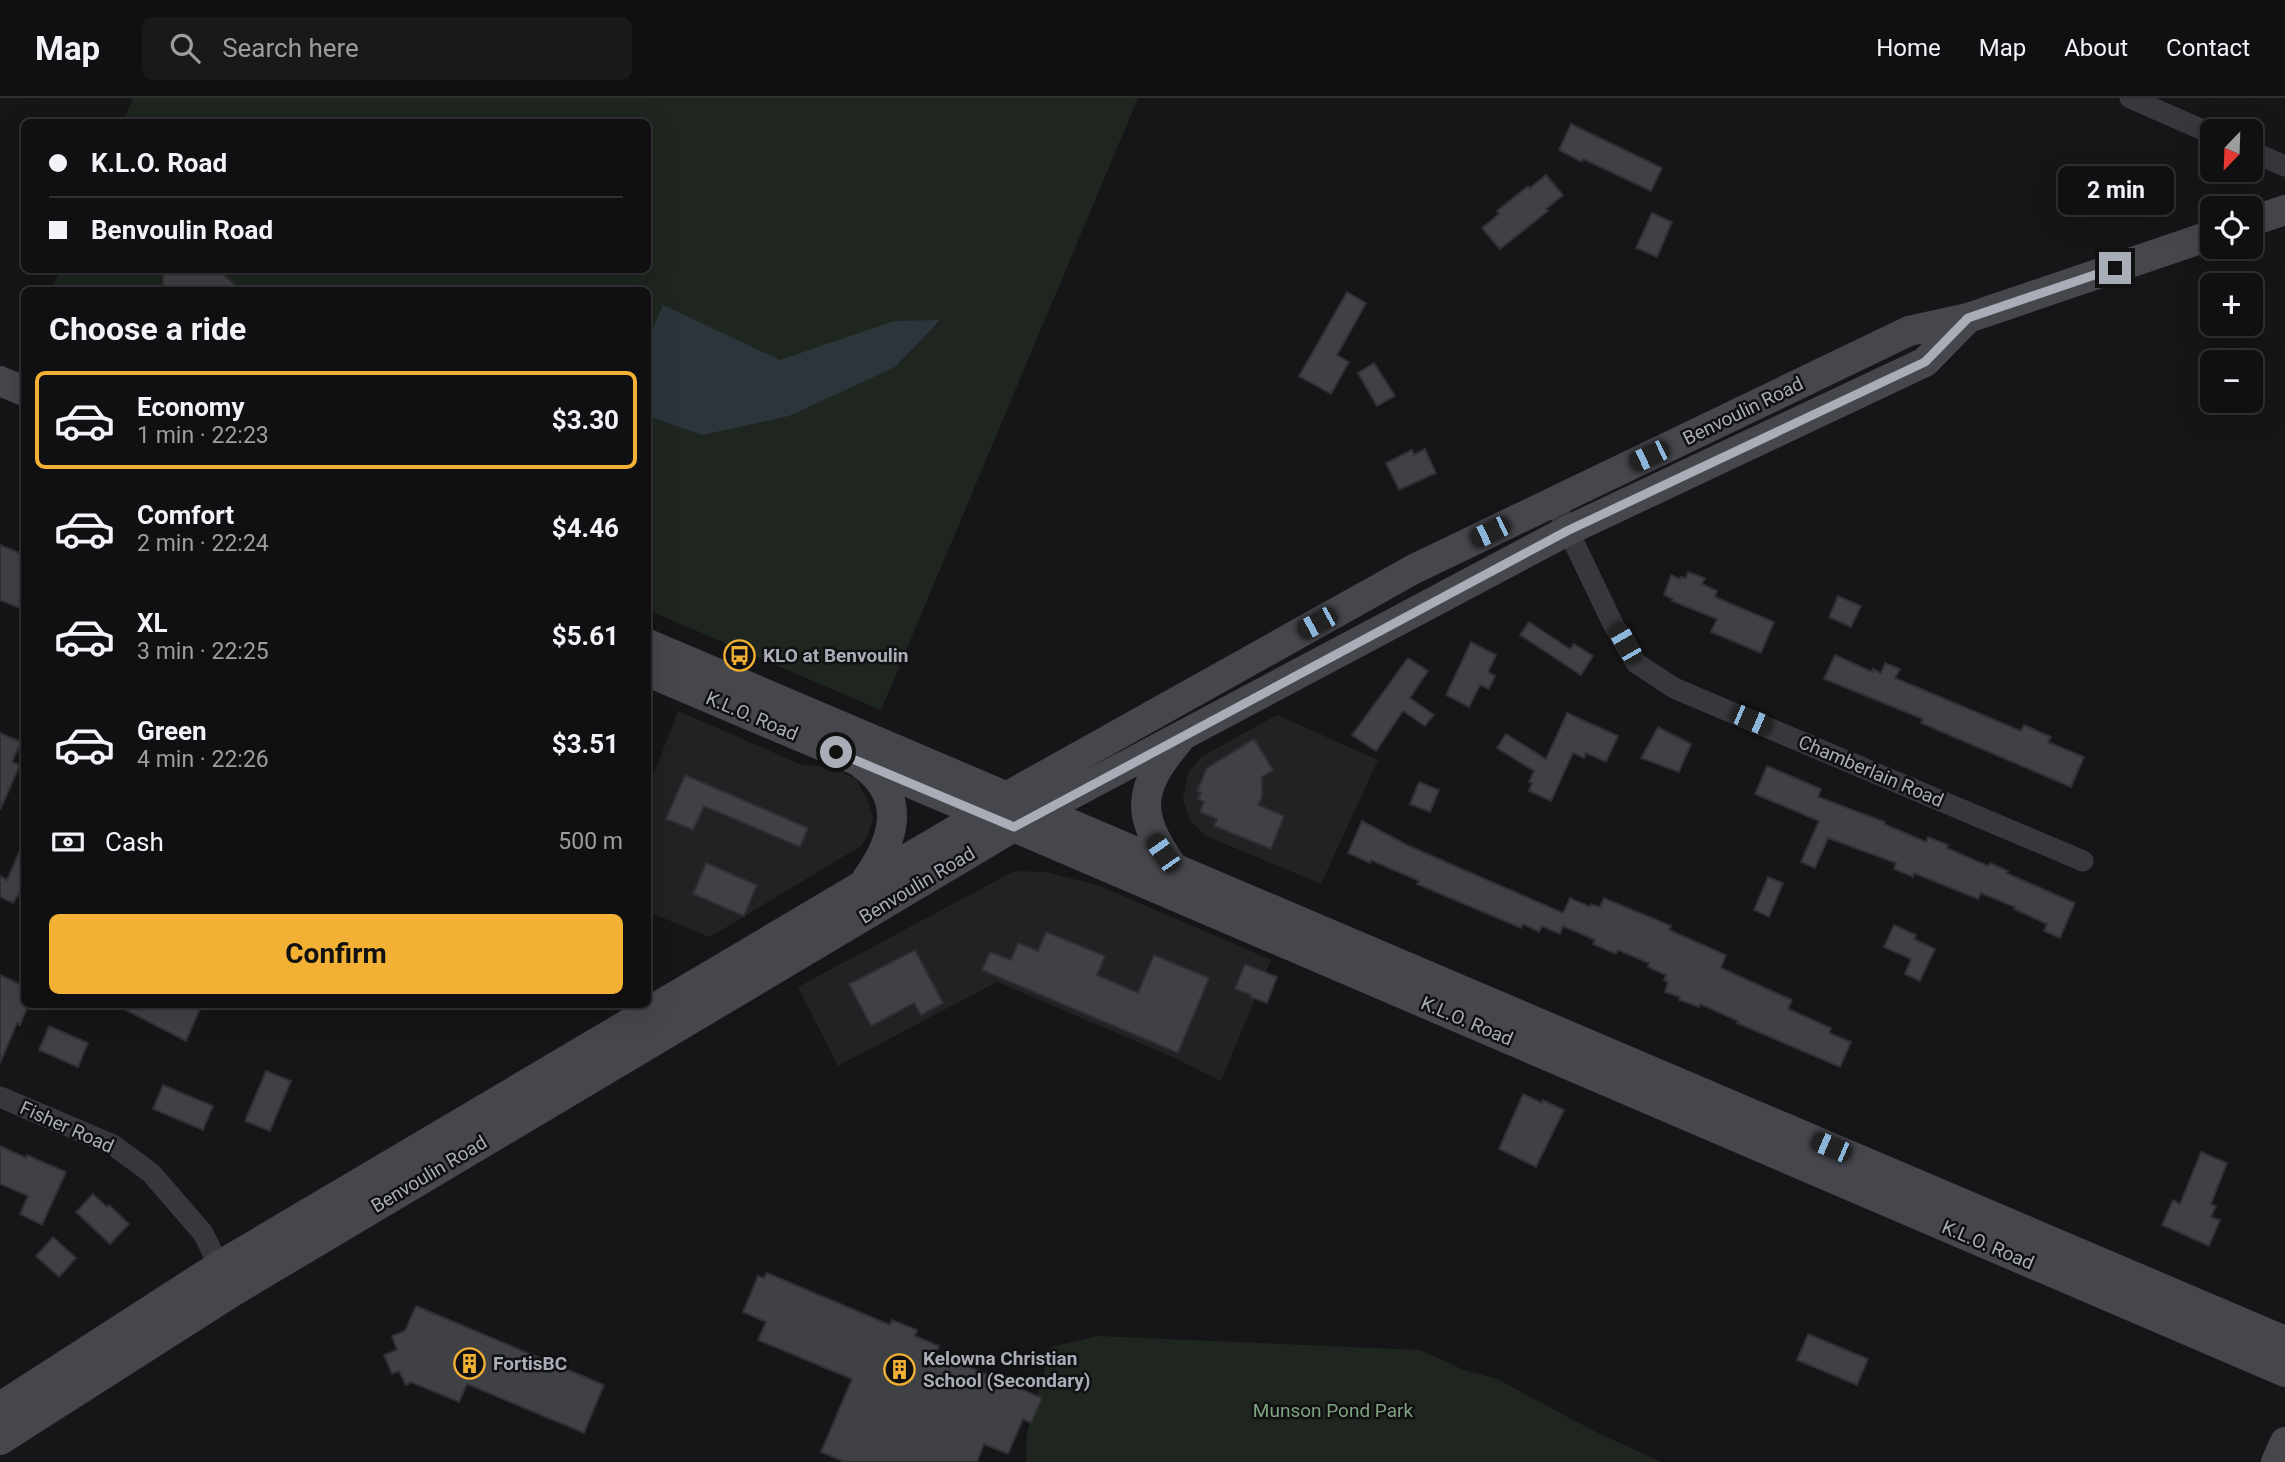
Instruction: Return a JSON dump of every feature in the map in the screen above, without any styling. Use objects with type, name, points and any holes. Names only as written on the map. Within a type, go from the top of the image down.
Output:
[{"type":"main road","points":[[2263,218],[2285,210]]},
{"type":"main road","name":"Benvoulin Road","points":[[0,1440],[225,1279],[863,885],[983,814],[1008,796],[1414,569],[1909,331],[1968,318],[2200,239]]},
{"type":"main road","name":"Benvoulin Road","points":[[0,1407],[1042,810],[1567,531],[1925,362],[1968,318]]},
{"type":"main road","points":[[0,381],[21,390]]},
{"type":"main road","name":"K.L.O. Road","points":[[651,644],[2285,1341]]},
{"type":"main road","name":"K.L.O. Road","points":[[651,673],[2285,1372]]},
{"type":"main road","points":[[1172,866],[1154,840],[1147,820],[1145,801],[1161,761],[1183,735]]},
{"type":"main road","points":[[857,761],[874,773],[883,786],[891,802],[893,823],[881,860],[863,885]]},
{"type":"main road","points":[[2276,1462],[2285,1441]]},
{"type":"street","points":[[2130,98],[2200,129]]},
{"type":"street","points":[[2263,157],[2285,166]]},
{"type":"street","name":"Chamberlain Road","points":[[1554,501],[1613,624],[1636,663],[1674,688],[2083,861]]},
{"type":"street","name":"Fisher Road","points":[[0,1097],[113,1145],[151,1173],[203,1233],[225,1279]]},
{"type":"shaded area","points":[[663,305],[780,360],[894,321],[940,320],[895,367],[789,416],[702,435],[651,417],[651,332]]},
{"type":"shaded area","points":[[678,711],[802,765],[831,767],[856,779],[873,818],[861,846],[710,937],[651,913],[651,781]]},
{"type":"shaded area","points":[[1277,715],[1378,760],[1321,884],[1204,835],[1190,820],[1183,799],[1188,773],[1201,757]]},
{"type":"shaded area","points":[[1014,871],[1045,872],[1098,885],[1271,960],[1221,1081],[1168,1055],[997,982],[838,1066],[798,987]]},
{"type":"green space","points":[[133,98],[1138,98],[881,710],[651,611],[651,287],[52,287],[59,273],[651,273],[651,119],[124,119]]},
{"type":"green space","name":"Munson Pond Park","points":[[1098,1336],[1420,1350],[1464,1370],[1497,1379],[1594,1431],[1661,1462],[1026,1462],[1027,1433],[1051,1347]]},
{"type":"building","points":[[1571,124],[1662,168],[1651,191],[1559,150]]},
{"type":"building","points":[[1546,175],[1563,195],[1546,209],[1548,211],[1500,249],[1482,228],[1499,214],[1497,211]]},
{"type":"building","points":[[1652,213],[1672,222],[1657,257],[1636,248]]},
{"type":"building","points":[[166,273],[221,273],[238,287],[163,287],[163,276]]},
{"type":"building","points":[[1347,292],[1366,303],[1337,355],[1349,362],[1331,394],[1299,376]]},
{"type":"building","points":[[1374,363],[1395,396],[1377,406],[1358,373]]},
{"type":"building","points":[[1425,449],[1436,473],[1399,490],[1386,463],[1412,450],[1414,455]]},
{"type":"building","points":[[0,545],[21,554],[21,609],[0,600]]},
{"type":"building","points":[[1688,572],[1705,578],[1702,584],[1717,591],[1715,597],[1774,622],[1761,653],[1711,632],[1717,619],[1672,601],[1673,599],[1664,595],[1671,575],[1680,579],[1686,578]]},
{"type":"building","points":[[1838,596],[1861,606],[1851,627],[1829,617]]},
{"type":"building","points":[[1529,622],[1570,649],[1574,644],[1593,656],[1581,675],[1520,635]]},
{"type":"building","points":[[1471,642],[1496,655],[1488,672],[1495,676],[1489,689],[1480,685],[1469,707],[1446,695]]},
{"type":"building","points":[[1835,655],[1872,672],[1873,669],[1881,673],[1885,663],[1900,669],[1895,678],[2021,731],[2024,725],[2051,737],[2048,742],[2084,757],[2071,787],[1921,723],[1923,719],[1824,679]]},
{"type":"building","points":[[1408,658],[1428,671],[1410,698],[1434,715],[1425,726],[1403,711],[1376,751],[1352,735]]},
{"type":"building","points":[[1567,713],[1618,736],[1606,762],[1586,753],[1584,758],[1573,753],[1551,801],[1529,791],[1532,783],[1529,782],[1534,771],[1497,748],[1506,734],[1546,759]]},
{"type":"building","points":[[1658,727],[1691,744],[1679,772],[1641,758]]},
{"type":"building","points":[[0,733],[21,742],[12,762],[20,765],[0,810]]},
{"type":"building","points":[[1254,739],[1273,770],[1262,777],[1262,797],[1258,805],[1284,816],[1271,849],[1214,826],[1217,819],[1200,812],[1204,802],[1198,799],[1201,793],[1197,791],[1207,768]]},
{"type":"building","points":[[1767,766],[1821,789],[1818,797],[1885,822],[1884,824],[1926,842],[1928,837],[1948,845],[1947,848],[1988,866],[1990,863],[2008,871],[2006,873],[2075,903],[2060,938],[2044,931],[2047,924],[2014,909],[2015,907],[1981,893],[1978,899],[1914,873],[1913,877],[1894,869],[1896,863],[1828,838],[1815,868],[1801,862],[1819,821],[1755,794]]},
{"type":"building","points":[[685,775],[808,828],[800,847],[704,806],[693,830],[666,819]]},
{"type":"building","points":[[1419,782],[1439,790],[1430,812],[1410,804]]},
{"type":"building","points":[[1362,821],[1409,846],[1563,913],[1570,898],[1590,907],[1591,904],[1600,907],[1604,898],[1671,926],[1669,930],[1726,955],[1721,968],[1792,1000],[1788,1009],[1831,1028],[1829,1033],[1851,1042],[1840,1067],[1737,1023],[1738,1021],[1700,1004],[1699,1007],[1679,1000],[1680,997],[1665,992],[1668,982],[1664,980],[1666,975],[1648,967],[1649,963],[1618,950],[1616,954],[1593,944],[1595,940],[1563,926],[1560,934],[1542,926],[1539,932],[1523,924],[1521,928],[1417,884],[1419,881],[1371,860],[1370,863],[1348,853]]},
{"type":"building","points":[[21,848],[21,892],[13,903],[0,897],[0,876],[7,880]]},
{"type":"building","points":[[706,863],[757,885],[744,916],[693,894]]},
{"type":"building","points":[[1768,877],[1783,883],[1769,917],[1754,910]]},
{"type":"building","points":[[1894,925],[1916,935],[1914,939],[1935,949],[1920,981],[1905,974],[1911,959],[1884,947]]},
{"type":"building","points":[[1046,932],[1105,956],[1097,975],[1138,993],[1154,955],[1209,978],[1178,1053],[982,970],[990,952],[1011,960],[1018,943],[1038,951]]},
{"type":"building","points":[[915,950],[943,1003],[921,1015],[914,1003],[871,1026],[849,984]]},
{"type":"building","points":[[1245,964],[1277,977],[1267,1003],[1235,989]]},
{"type":"building","points":[[0,975],[21,985],[21,1008],[27,1008],[20,1025],[17,1023],[0,1063]]},
{"type":"building","points":[[122,1008],[200,1008],[186,1041]]},
{"type":"building","points":[[49,1026],[88,1043],[78,1067],[39,1050]]},
{"type":"building","points":[[266,1071],[291,1081],[270,1131],[245,1121]]},
{"type":"building","points":[[163,1085],[213,1106],[203,1130],[153,1109]]},
{"type":"building","points":[[1523,1094],[1564,1110],[1536,1167],[1499,1149]]},
{"type":"building","points":[[0,1146],[66,1172],[42,1225],[20,1214],[28,1196],[0,1184]]},
{"type":"building","points":[[2201,1152],[2227,1163],[2211,1204],[2216,1206],[2211,1217],[2220,1220],[2209,1246],[2162,1225],[2173,1200],[2180,1204]]},
{"type":"building","points":[[93,1194],[129,1224],[110,1244],[76,1212]]},
{"type":"building","points":[[53,1237],[76,1258],[59,1277],[36,1256]]},
{"type":"building","name":"Kelowna Christian School (Secondary)","points":[[767,1273],[890,1325],[892,1320],[917,1330],[915,1336],[939,1346],[936,1353],[1042,1398],[1031,1423],[1023,1419],[1008,1454],[984,1444],[977,1462],[845,1462],[821,1452],[852,1379],[758,1340],[766,1322],[743,1312],[758,1276],[764,1278]]},
{"type":"building","name":"FortisBC","points":[[416,1306],[604,1385],[584,1433],[467,1384],[459,1402],[411,1382],[406,1385],[399,1371],[392,1374],[384,1355],[397,1350],[392,1336],[405,1331]]},
{"type":"building","points":[[1808,1334],[1868,1359],[1857,1385],[1797,1360]]},
{"type":"place","name":"KLO at Benvoulin","points":[[740,655]]},
{"type":"place","name":"FortisBC","points":[[470,1363]]},
{"type":"place","name":"Kelowna Christian School (Secondary)","points":[[900,1369]]},
{"type":"route","points":[[836,752],[1014,827],[1567,531],[1925,362],[1968,318],[2115,268]]}]
